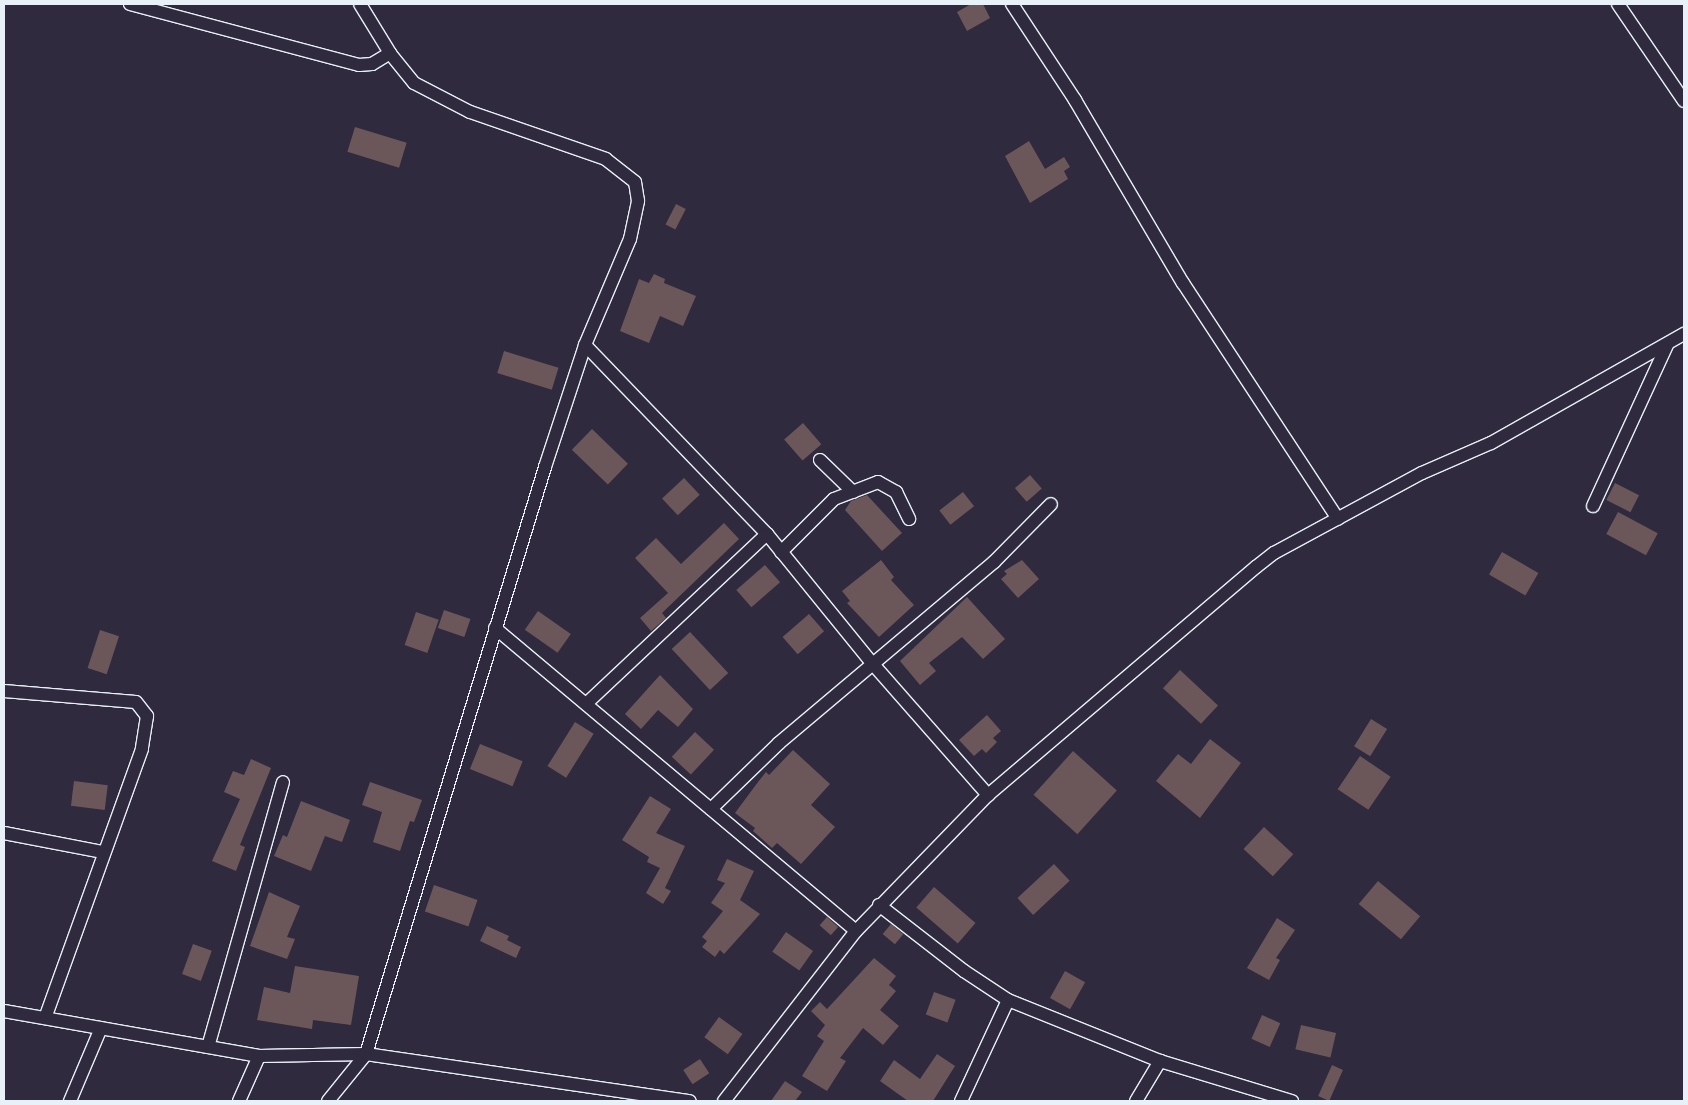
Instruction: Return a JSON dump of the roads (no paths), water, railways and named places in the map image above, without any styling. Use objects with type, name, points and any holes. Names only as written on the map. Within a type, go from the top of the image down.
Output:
[{"type":"street","points":[[130,4],[358,65],[372,64],[390,53]]},
{"type":"street","points":[[328,1101],[366,1054],[495,628],[585,346],[630,239],[638,201],[635,182],[606,159],[470,112],[414,83],[390,53],[360,4]]},
{"type":"street","points":[[1012,4],[1071,92],[1183,283],[1338,518]]},
{"type":"street","points":[[1618,4],[1684,101]]},
{"type":"street","points":[[724,1101],[856,931],[988,795],[1256,567],[1338,518],[1422,473],[1491,444],[1684,334]]},
{"type":"street","points":[[1592,506],[1667,345]]},
{"type":"street","points":[[585,346],[767,534],[872,663],[988,795]]},
{"type":"street","points":[[820,460],[853,492]]},
{"type":"street","points":[[781,552],[834,499],[878,482],[896,492],[910,519]]},
{"type":"street","points":[[711,809],[779,743],[994,562],[1051,504]]},
{"type":"street","points":[[587,704],[767,534]]},
{"type":"street","points":[[495,628],[856,931]]},
{"type":"street","points":[[4,691],[136,702],[147,716],[142,749],[103,852],[45,1018]]},
{"type":"street","points":[[208,1047],[283,782]]},
{"type":"street","points":[[4,834],[103,852]]},
{"type":"street","points":[[879,906],[964,971],[1008,1000],[1160,1061],[1292,1101]]},
{"type":"street","points":[[961,1101],[1008,1000]]},
{"type":"street","points":[[4,1011],[259,1056],[366,1054],[690,1101]]},
{"type":"street","points":[[70,1101],[101,1028]]},
{"type":"street","points":[[240,1101],[259,1056]]},
{"type":"street","points":[[1136,1101],[1160,1061]]}]
